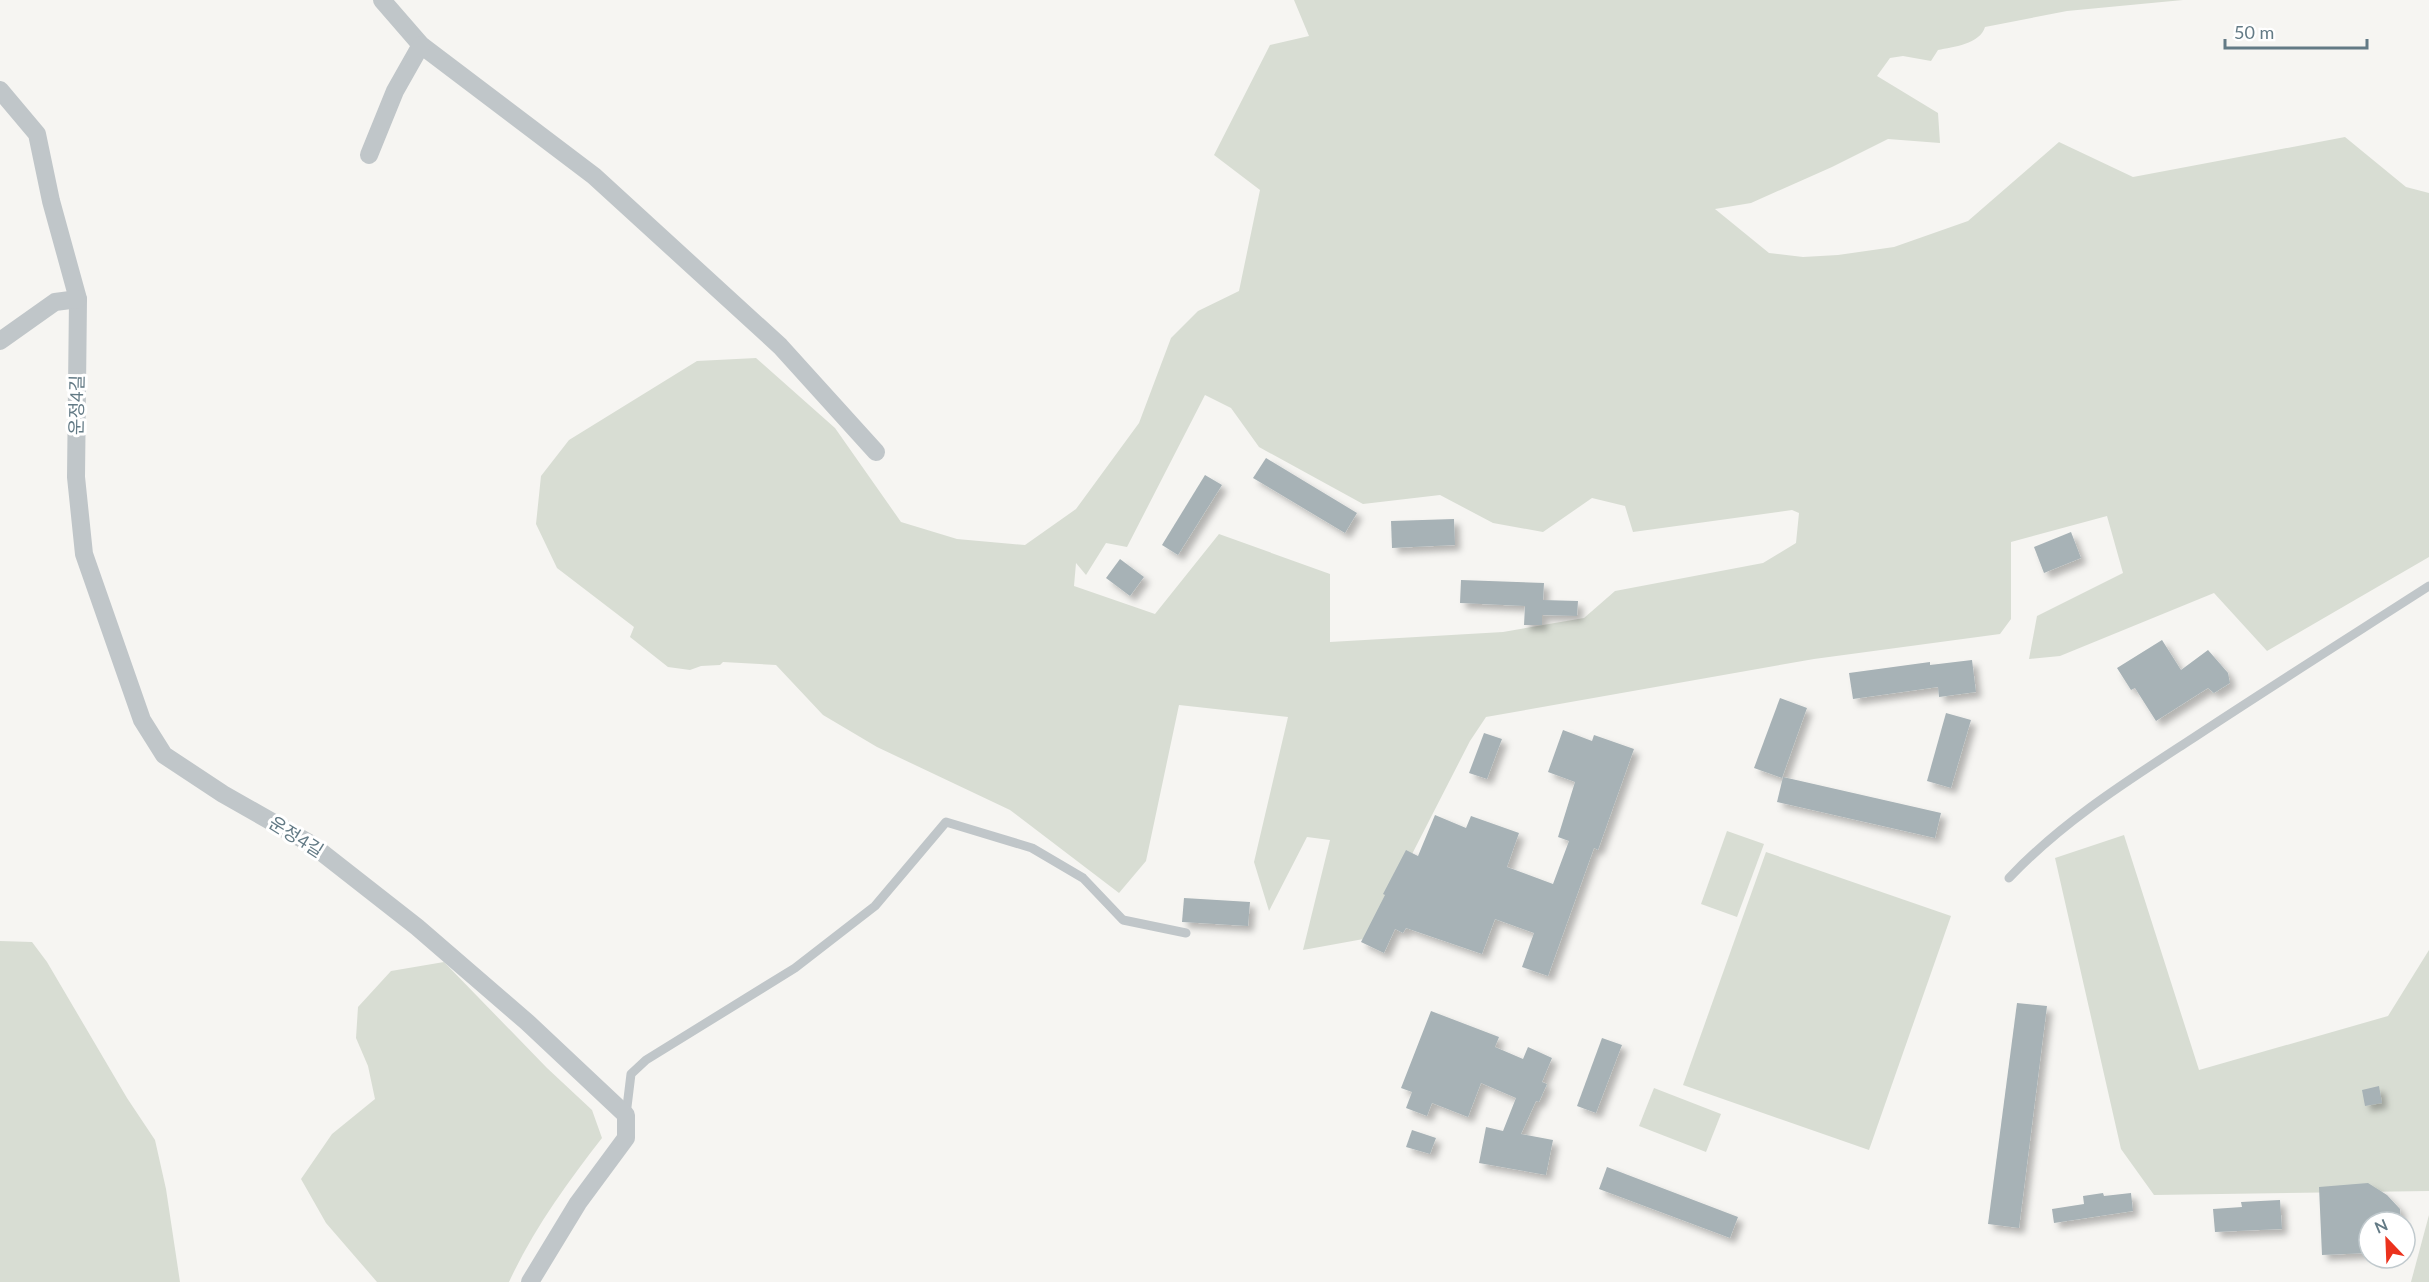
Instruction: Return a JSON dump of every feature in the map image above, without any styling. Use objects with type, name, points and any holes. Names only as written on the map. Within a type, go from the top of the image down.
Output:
[{"type":"street","points":[[382,0],[421,45],[594,176],[780,346],[876,452]]},
{"type":"street","points":[[369,155],[394,90],[421,45]]},
{"type":"street","name":"운정4길","points":[[0,90],[37,134],[51,201],[78,299],[76,477],[84,554],[142,720],[164,755],[223,794],[311,844],[417,927],[527,1022],[626,1115]]},
{"type":"street","points":[[0,341],[56,302],[78,299]]},
{"type":"street","points":[[530,1282],[578,1203],[626,1138],[626,1115]]},
{"type":"lane","points":[[2009,878],[2041,845],[2086,810],[2228,715],[2429,586]]},
{"type":"lane","points":[[626,1115],[631,1074],[646,1060],[795,968],[875,906],[946,822],[1032,848],[1083,878],[1123,920],[1186,933]]},
{"type":"shaded area","points":[[1294,0],[2183,0],[2067,11],[1985,27],[1982,33],[1972,41],[1938,50],[1931,61],[1903,56],[1890,58],[1877,76],[1938,113],[1940,143],[1888,139],[1751,203],[1715,209],[1769,253],[1803,257],[1838,255],[1894,247],[1968,221],[2059,142],[2133,177],[2345,137],[2406,187],[2429,193],[2429,557],[2267,651],[2214,593],[2060,656],[2029,659],[2037,616],[2123,573],[2107,516],[2011,542],[2011,619],[2000,634],[1814,659],[1486,717],[1470,741],[1369,938],[1303,950],[1330,840],[1307,837],[1269,911],[1254,862],[1288,717],[1179,705],[1146,861],[1119,893],[1010,810],[877,747],[823,715],[776,665],[723,662],[720,665],[701,666],[690,670],[668,667],[630,637],[634,627],[557,568],[536,524],[541,476],[569,440],[697,361],[756,358],[835,428],[901,522],[957,539],[1025,545],[1076,509],[1139,423],[1171,338],[1198,311],[1239,291],[1260,190],[1214,155],[1270,45],[1309,36]],"holes":[[[1205,395],[1231,408],[1259,447],[1363,504],[1440,495],[1493,523],[1543,532],[1592,498],[1625,506],[1633,532],[1792,510],[1799,513],[1796,543],[1763,563],[1615,591],[1584,618],[1503,632],[1330,642],[1330,574],[1219,534],[1155,614],[1074,586],[1076,563],[1086,575],[1106,543],[1127,547]]]},
{"type":"shaded area","points":[[1727,831],[1764,844],[1737,917],[1701,904]]},
{"type":"shaded area","points":[[2124,835],[2199,1070],[2388,1016],[2429,950],[2429,1191],[2154,1195],[2121,1149],[2055,858]]},
{"type":"shaded area","points":[[1766,852],[1951,916],[1869,1150],[1683,1085]]},
{"type":"shaded area","points":[[0,941],[32,942],[47,962],[127,1098],[155,1140],[166,1189],[180,1282],[0,1282]]},
{"type":"shaded area","points":[[444,962],[547,1068],[592,1110],[602,1138],[551,1207],[509,1282],[377,1282],[326,1223],[301,1179],[332,1134],[375,1099],[368,1066],[356,1038],[358,1007],[391,971]]},
{"type":"shaded area","points":[[1654,1088],[1721,1114],[1706,1152],[1639,1126]]},
{"type":"shaded area","points":[[2429,1215],[2429,1282],[2411,1282],[2414,1270],[2417,1270],[2417,1260]]},
{"type":"building","points":[[1266,458],[1357,513],[1345,533],[1253,478]]},
{"type":"building","points":[[1205,475],[1222,485],[1178,555],[1162,545]]},
{"type":"building","points":[[1454,519],[1455,545],[1392,548],[1391,521]]},
{"type":"building","points":[[2071,532],[2081,558],[2044,573],[2034,547]]},
{"type":"building","points":[[1120,559],[1144,577],[1130,596],[1106,578]]},
{"type":"building","points":[[1461,580],[1544,583],[1543,600],[1578,601],[1577,616],[1542,615],[1542,625],[1524,625],[1525,606],[1460,603]]},
{"type":"building","points":[[2162,640],[2181,670],[2208,650],[2228,673],[2230,683],[2214,693],[2208,688],[2156,721],[2135,688],[2131,690],[2117,668]]},
{"type":"building","points":[[1972,660],[1976,692],[1939,697],[1938,687],[1853,699],[1849,673],[1930,662],[1930,665]]},
{"type":"building","points":[[1780,698],[1807,708],[1782,778],[1754,768]]},
{"type":"building","points":[[1946,713],[1971,720],[1951,788],[1927,781]]},
{"type":"building","points":[[1563,730],[1592,741],[1594,735],[1634,749],[1598,850],[1594,848],[1548,976],[1522,967],[1534,933],[1495,919],[1482,954],[1406,928],[1403,933],[1395,929],[1384,953],[1361,942],[1406,850],[1418,856],[1435,815],[1466,828],[1471,816],[1519,833],[1507,867],[1553,884],[1569,841],[1558,837],[1575,782],[1548,772]]},
{"type":"building","points":[[1484,733],[1502,739],[1487,779],[1469,773]]},
{"type":"building","points":[[1783,777],[1941,813],[1935,838],[1777,802]]},
{"type":"building","points":[[1184,898],[1250,902],[1248,926],[1182,922]]},
{"type":"building","points":[[2017,1003],[2047,1006],[2019,1228],[1988,1224]]},
{"type":"building","points":[[1431,1011],[1499,1037],[1495,1047],[1523,1059],[1528,1047],[1552,1058],[1542,1082],[1547,1084],[1539,1102],[1536,1101],[1521,1134],[1553,1140],[1546,1175],[1479,1163],[1486,1127],[1503,1131],[1516,1098],[1481,1083],[1468,1117],[1432,1103],[1427,1116],[1406,1108],[1412,1092],[1401,1088]]},
{"type":"building","points":[[1602,1038],[1622,1045],[1596,1113],[1577,1106]]},
{"type":"building","points":[[2379,1086],[2382,1103],[2365,1106],[2362,1090]]},
{"type":"building","points":[[1412,1130],[1436,1138],[1430,1154],[1406,1147]]},
{"type":"building","points":[[1607,1167],[1738,1217],[1730,1238],[1599,1189]]},
{"type":"building","points":[[2368,1183],[2387,1195],[2400,1210],[2357,1210],[2357,1254],[2322,1255],[2319,1187]]},
{"type":"building","points":[[2103,1193],[2104,1196],[2131,1193],[2133,1211],[2054,1223],[2052,1209],[2084,1204],[2083,1196]]},
{"type":"building","points":[[2280,1200],[2282,1229],[2215,1232],[2213,1209],[2242,1207],[2241,1202]]}]
